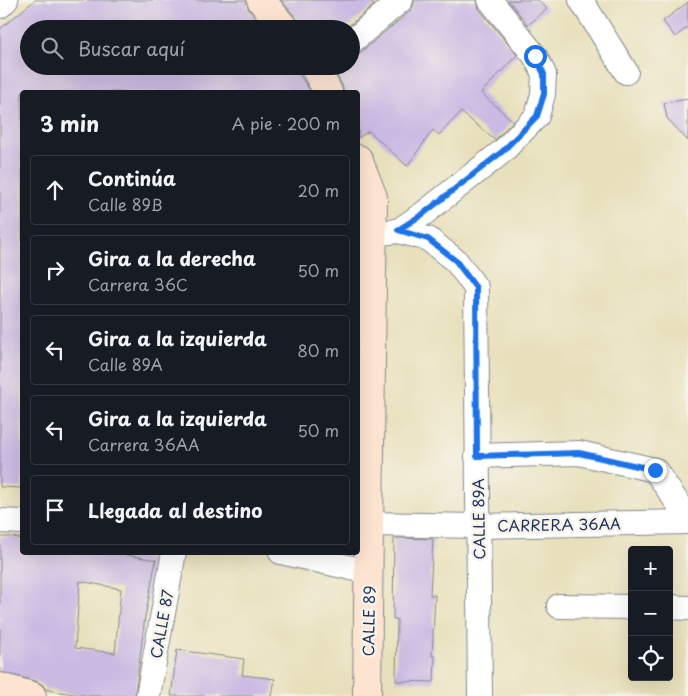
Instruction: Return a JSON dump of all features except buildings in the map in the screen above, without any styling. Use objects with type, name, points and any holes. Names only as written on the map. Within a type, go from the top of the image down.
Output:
[{"type":"street","points":[[0,6],[6,0]]},
{"type":"street","points":[[261,0],[278,20]]},
{"type":"street","points":[[385,232],[423,214],[503,151],[537,116],[544,94],[544,74],[535,56],[490,0]]},
{"type":"street","points":[[581,0],[626,72]]},
{"type":"street","points":[[360,33],[392,3]]},
{"type":"street","name":"CALLE 89","points":[[360,164],[385,232],[365,280],[369,524],[367,696]]},
{"type":"street","name":"CALLE 89A","points":[[385,232],[428,239],[456,261],[476,288],[480,696]]},
{"type":"street","points":[[477,456],[579,453],[655,470],[688,518]]},
{"type":"street","points":[[0,521],[20,522]]},
{"type":"street","name":"CARRERA 36AA","points":[[369,524],[477,526],[688,522]]},
{"type":"street","name":"CALLE 87","points":[[148,696],[173,555]]},
{"type":"street","points":[[294,555],[369,572]]},
{"type":"street","points":[[559,606],[628,607]]},
{"type":"street","points":[[673,607],[688,608]]},
{"type":"street","points":[[0,687],[32,696]]},
{"type":"route","points":[[535,56],[544,74],[544,94],[537,116],[503,151],[423,214],[398,230],[428,239],[456,261],[476,288],[477,456],[579,453],[655,470]]}]
